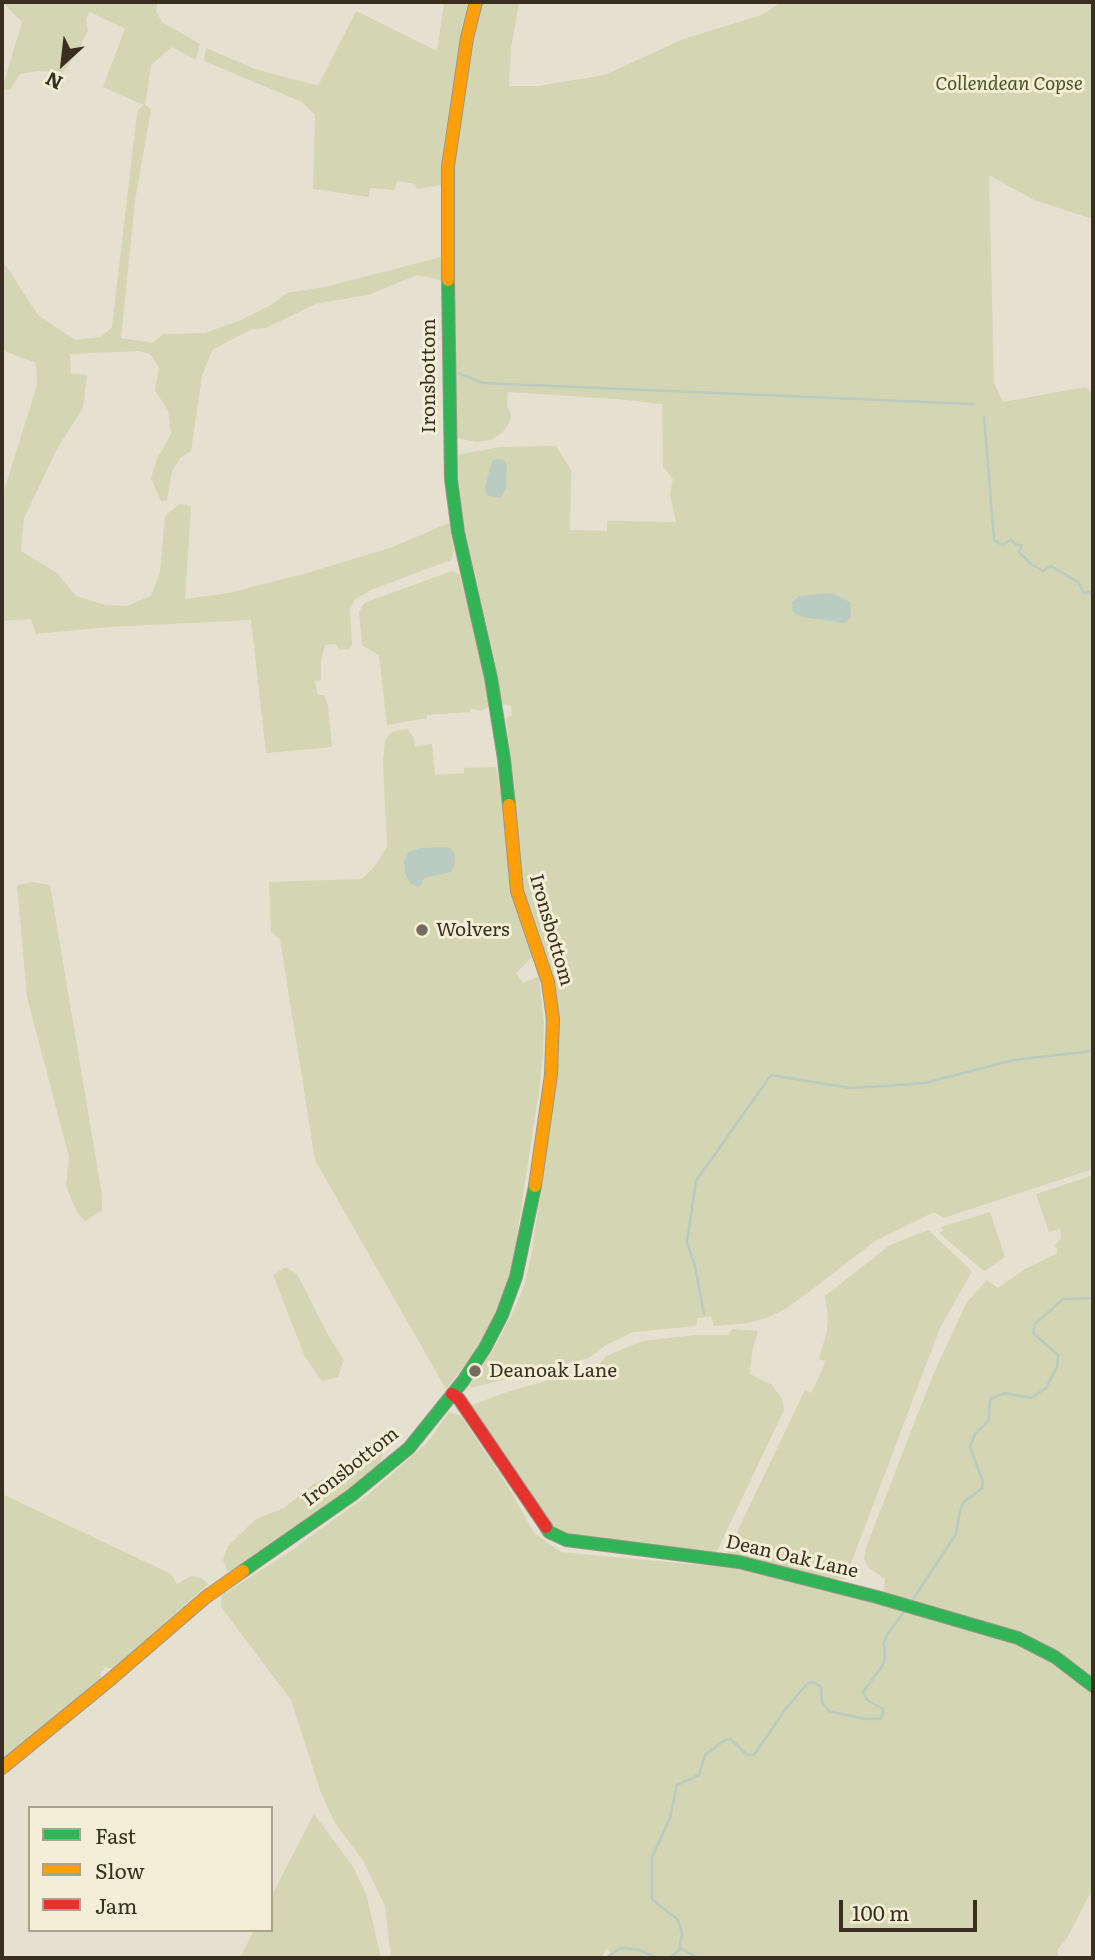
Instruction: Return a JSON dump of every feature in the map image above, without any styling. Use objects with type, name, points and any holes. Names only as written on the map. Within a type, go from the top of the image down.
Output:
[{"type":"street","name":"Ironsbottom","points":[[2,1768],[102,1687],[206,1597],[352,1495],[409,1448],[485,1348],[502,1315],[516,1277],[543,1135],[553,1042],[548,982],[517,891],[506,771],[491,678],[458,532],[449,457],[446,240],[448,166],[467,38],[476,2]]},
{"type":"street","name":"Dean Oak Lane","points":[[452,1394],[459,1399],[549,1531],[566,1540],[739,1562],[909,1606],[999,1632],[1035,1646],[1055,1657],[1093,1686]]},
{"type":"green space","points":[[5,2],[158,2],[156,11],[162,22],[200,44],[196,60],[172,47],[151,65],[145,105],[151,109],[135,201],[121,338],[153,343],[163,334],[205,333],[241,320],[271,305],[287,293],[329,286],[441,257],[442,280],[417,275],[368,295],[315,304],[266,328],[252,329],[212,350],[202,376],[191,451],[180,458],[172,471],[167,500],[161,501],[151,478],[157,459],[171,434],[168,410],[155,391],[159,367],[150,354],[138,351],[70,354],[71,374],[87,375],[83,408],[58,447],[24,518],[21,551],[57,573],[76,596],[105,605],[127,606],[151,596],[160,572],[165,516],[179,504],[191,506],[185,599],[229,593],[307,573],[390,548],[449,523],[454,552],[451,560],[373,589],[355,599],[350,610],[350,649],[340,650],[336,644],[325,645],[321,661],[321,680],[315,681],[318,695],[324,695],[328,706],[332,747],[266,753],[251,620],[108,627],[36,634],[31,619],[2,621],[2,497],[37,385],[36,363],[2,350],[2,260],[38,315],[75,340],[101,337],[112,327],[136,122],[138,110],[144,105],[103,87],[125,29],[90,12],[86,19],[88,30],[79,50],[63,72],[37,71],[20,74],[10,90],[2,89],[22,22]]},
{"type":"green space","name":"Collendean Copse","points":[[444,2],[519,2],[511,48],[509,86],[538,86],[605,75],[683,39],[762,15],[781,2],[1093,2],[1093,219],[1034,200],[989,175],[994,383],[1003,402],[1086,387],[1093,395],[1093,1169],[944,1218],[934,1212],[875,1241],[785,1309],[766,1318],[749,1323],[714,1326],[711,1316],[698,1318],[696,1326],[633,1332],[606,1345],[589,1358],[470,1388],[492,1352],[524,1286],[531,1257],[549,1137],[557,1078],[559,1032],[556,991],[548,957],[532,957],[516,973],[523,983],[539,977],[544,1024],[543,1051],[513,1262],[503,1295],[487,1330],[474,1353],[446,1389],[315,1160],[280,939],[271,932],[269,882],[362,879],[374,867],[387,847],[383,761],[385,740],[392,732],[407,729],[414,737],[415,746],[432,744],[435,775],[464,773],[464,768],[496,767],[500,790],[515,789],[506,718],[512,715],[511,706],[502,704],[464,525],[456,455],[500,447],[556,446],[571,470],[570,530],[607,531],[607,521],[676,522],[670,494],[673,479],[663,467],[662,404],[508,392],[507,406],[511,414],[509,424],[502,433],[491,440],[477,442],[457,438],[450,260],[460,108],[449,108],[441,185],[417,189],[415,184],[397,181],[395,190],[370,188],[369,197],[313,189],[315,115],[302,102],[204,61],[206,48],[255,69],[318,86],[356,11],[437,51]],"holes":[[[507,465],[506,488],[486,495],[485,486],[491,468]]]},
{"type":"green space","points":[[452,571],[459,574],[475,631],[489,706],[481,711],[470,709],[470,712],[427,715],[427,718],[387,725],[379,655],[362,645],[359,612],[364,603]]},
{"type":"green space","points":[[32,882],[50,885],[102,1195],[102,1210],[85,1221],[76,1211],[66,1185],[69,1157],[27,997],[17,885]]},
{"type":"green space","points":[[1093,1175],[1093,1681],[1050,1647],[1023,1632],[883,1595],[885,1579],[867,1566],[864,1558],[936,1368],[967,1302],[987,1280],[998,1288],[1025,1269],[1058,1253],[1055,1245],[1061,1238],[1060,1229],[1049,1232],[1036,1194]]},
{"type":"green space","points":[[990,1212],[1005,1257],[984,1271],[939,1233],[943,1231],[941,1227]]},
{"type":"green space","points":[[928,1230],[972,1271],[940,1328],[845,1579],[816,1579],[726,1555],[805,1390],[811,1393],[823,1368],[825,1361],[819,1359],[827,1331],[825,1296],[890,1245]]},
{"type":"green space","points":[[286,1267],[297,1274],[344,1360],[338,1377],[322,1381],[305,1357],[273,1275]]},
{"type":"green space","points":[[732,1329],[758,1331],[750,1374],[772,1385],[782,1399],[784,1410],[716,1553],[561,1534],[549,1525],[470,1406],[504,1393],[598,1366],[606,1356],[643,1341],[696,1335],[728,1335]]},
{"type":"green space","points":[[449,1412],[461,1416],[509,1488],[534,1533],[561,1552],[742,1569],[916,1614],[1002,1639],[1030,1651],[1052,1663],[1093,1693],[1093,1888],[1067,1938],[1058,1949],[1058,1958],[614,1958],[607,1948],[603,1955],[605,1958],[391,1958],[385,1906],[364,1862],[335,1823],[321,1793],[291,1700],[221,1607],[222,1595],[288,1553],[368,1495],[428,1442]]},
{"type":"green space","points":[[371,1444],[383,1455],[377,1470],[228,1572],[223,1560],[228,1546],[256,1519],[284,1508]]},
{"type":"green space","points":[[2,1494],[171,1574],[177,1584],[191,1576],[201,1578],[208,1584],[114,1669],[106,1667],[101,1672],[101,1678],[2,1760]]},
{"type":"green space","points":[[314,1814],[354,1868],[367,1897],[381,1958],[240,1958],[253,1932],[273,1932],[273,1893]]},
{"type":"shaded area","points":[[504,460],[507,465],[506,488],[501,498],[486,495],[485,487],[492,461]]},
{"type":"shaded area","points":[[831,593],[850,602],[851,617],[845,623],[802,617],[793,612],[792,602],[800,596]]},
{"type":"shaded area","points":[[448,847],[454,852],[455,863],[451,872],[424,878],[417,887],[410,883],[405,873],[404,861],[408,853],[419,848]]},
{"type":"waterway","points":[[458,373],[483,383],[973,404]]},
{"type":"waterway","points":[[984,417],[994,540],[1002,545],[1011,540],[1022,545],[1019,552],[1031,564],[1043,571],[1051,566],[1078,582],[1084,593],[1089,592],[1093,596]]},
{"type":"waterway","points":[[704,1314],[695,1266],[687,1242],[696,1181],[771,1075],[850,1088],[925,1083],[1013,1060],[1093,1051]]},
{"type":"waterway","points":[[910,1604],[956,1534],[964,1502],[982,1488],[983,1482],[970,1447],[975,1434],[989,1420],[990,1399],[1005,1393],[1031,1398],[1046,1388],[1057,1367],[1058,1355],[1033,1333],[1035,1324],[1063,1299],[1093,1298]]},
{"type":"waterway","points":[[670,1958],[679,1950],[682,1933],[678,1920],[652,1899],[652,1857],[670,1818],[677,1785],[699,1775],[705,1755],[725,1740],[731,1739],[747,1755],[754,1755],[787,1707],[808,1683],[814,1682],[821,1687],[822,1702],[829,1711],[865,1719],[880,1719],[883,1709],[867,1700],[863,1692],[883,1665],[887,1635],[906,1609]]},
{"type":"waterway","points":[[606,1958],[619,1949],[626,1948],[658,1958]]},
{"type":"waterway","points":[[680,1948],[698,1958]]},
{"type":"traffic: fast","points":[[448,280],[451,479],[458,532],[491,678],[509,805]]},
{"type":"traffic: fast","points":[[243,1571],[352,1495],[409,1448],[463,1381],[485,1348],[502,1315],[516,1277],[535,1186]]},
{"type":"traffic: fast","points":[[546,1527],[549,1532],[566,1540],[739,1562],[877,1597],[1018,1638],[1055,1657],[1093,1686]]},
{"type":"traffic: slow","points":[[448,280],[448,166],[467,38],[476,2]]},
{"type":"traffic: slow","points":[[509,805],[517,891],[548,982],[553,1019],[551,1075],[535,1186]]},
{"type":"traffic: slow","points":[[2,1768],[206,1597],[243,1571]]},
{"type":"traffic: jam","points":[[452,1394],[459,1399],[546,1527]]},
{"type":"place","name":"Wolvers","points":[[422,930]]},
{"type":"place","name":"Deanoak Lane","points":[[475,1371]]}]
